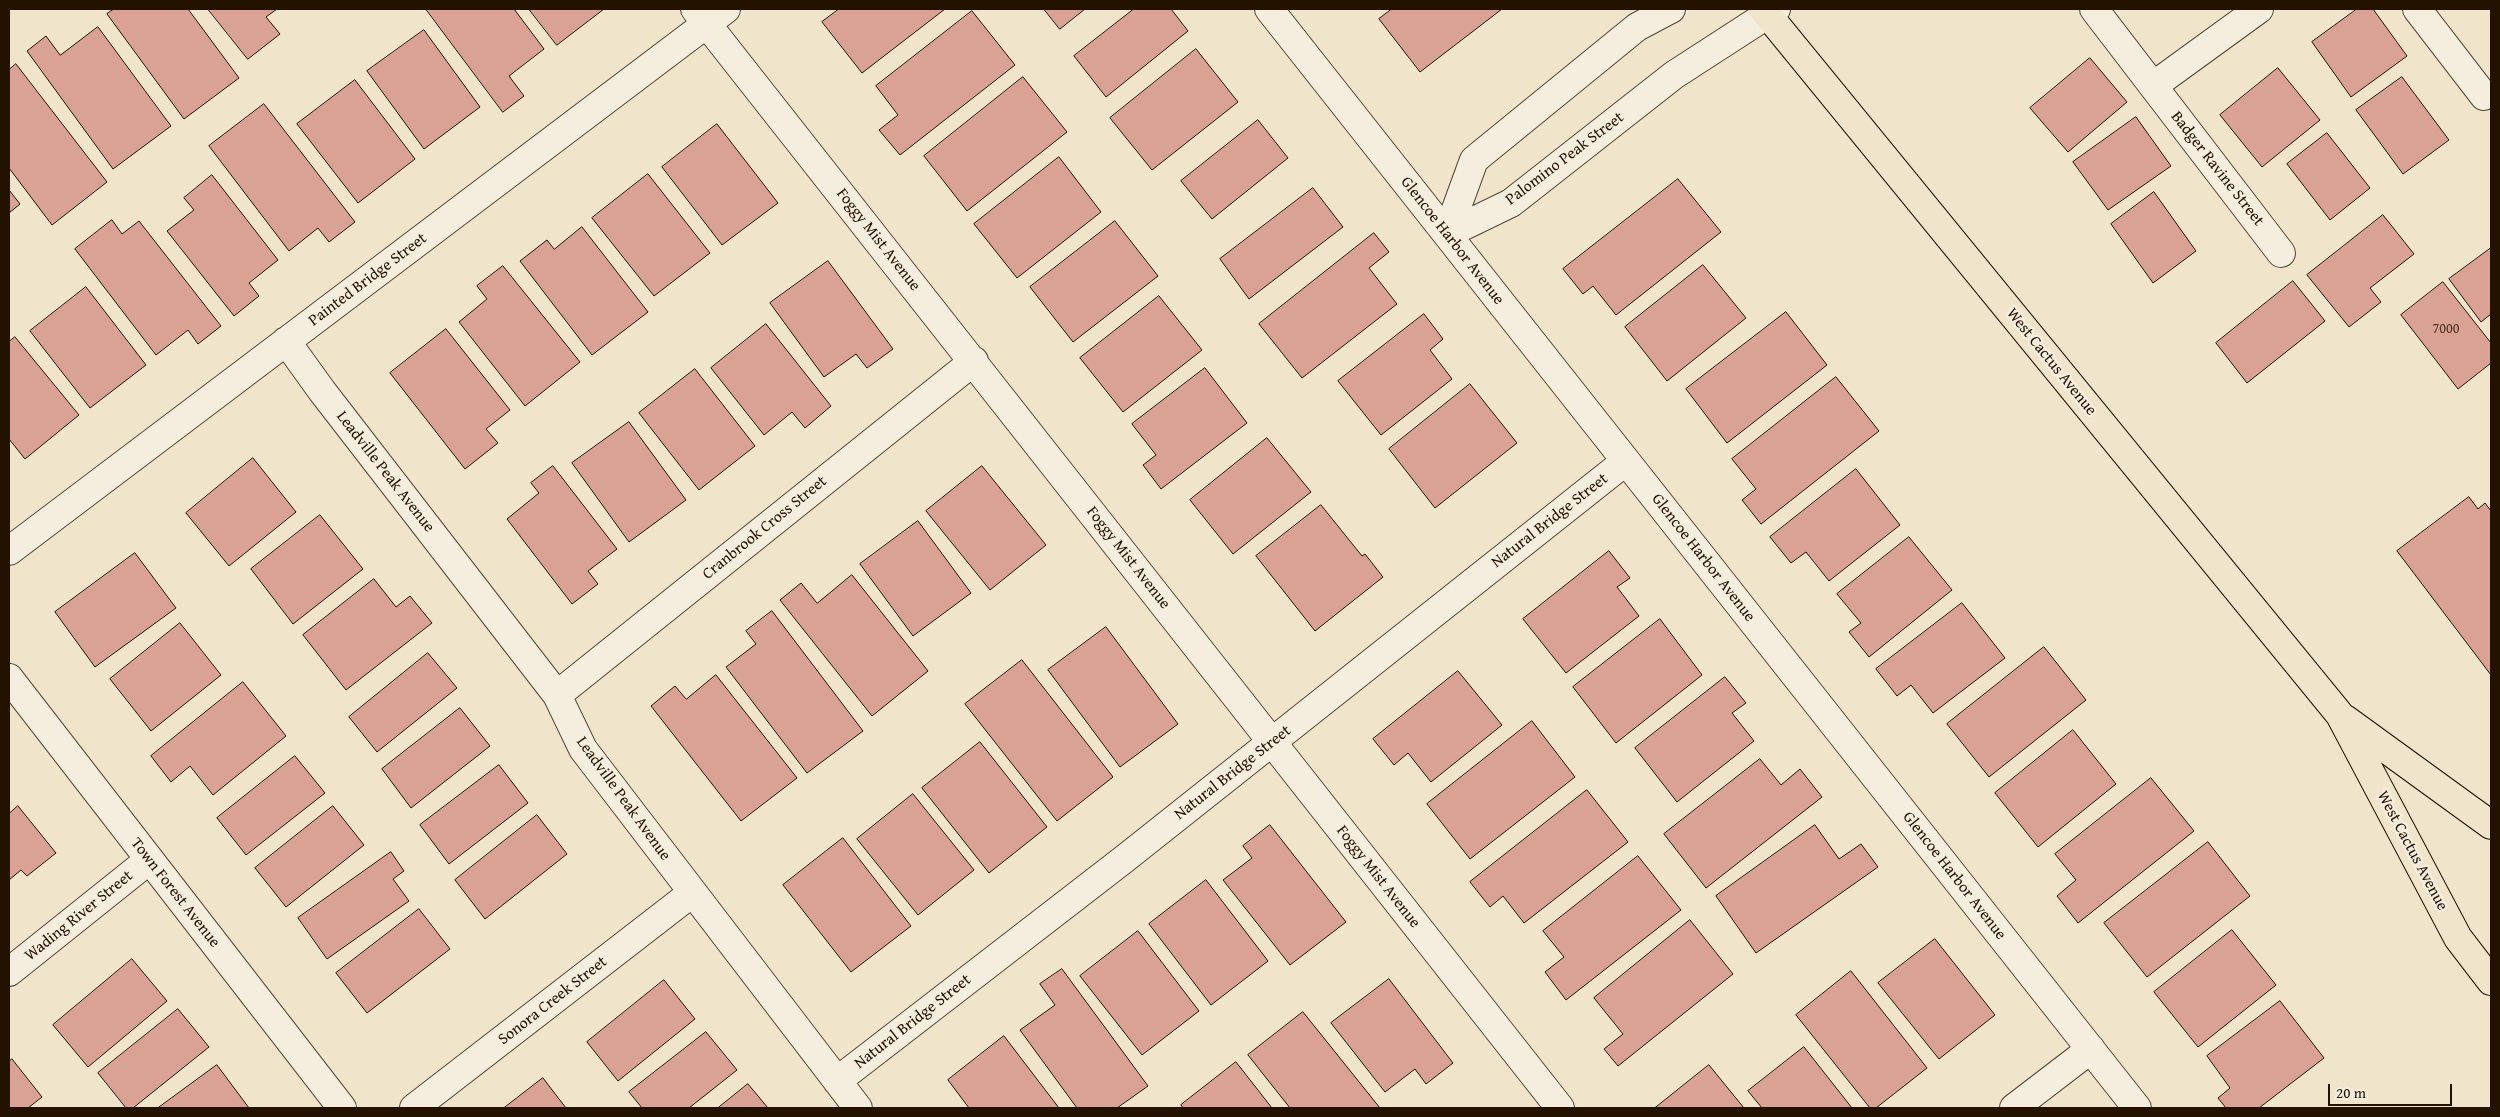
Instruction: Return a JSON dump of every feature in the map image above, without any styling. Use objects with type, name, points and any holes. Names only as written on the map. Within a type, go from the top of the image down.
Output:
[{"type":"main road","name":"West Cactus Avenue","points":[[1768,10],[2340,715],[2458,938],[2491,981]]},
{"type":"main road","name":"West Cactus Avenue","points":[[2340,715],[2491,825]]},
{"type":"street","name":"Glencoe Harbor Avenue","points":[[1269,9],[2138,1108]]},
{"type":"street","points":[[1446,234],[1474,160],[1636,27],[1671,9]]},
{"type":"street","name":"Badger Ravine Street","points":[[2094,9],[2281,253]]},
{"type":"street","points":[[2153,86],[2259,9]]},
{"type":"street","points":[[2417,9],[2484,96]]},
{"type":"street","name":"Palomino Peak Street","points":[[1446,234],[1511,203],[1674,75],[1768,10]]},
{"type":"street","name":"Painted Bridge Street","points":[[9,551],[286,342],[709,14]]},
{"type":"street","name":"Foggy Mist Avenue","points":[[709,14],[974,361],[1272,742],[1546,1103]]},
{"type":"street","name":"Leadville Peak Avenue","points":[[286,342],[557,695],[583,749],[858,1108]]},
{"type":"street","name":"Cranbrook Cross Street","points":[[557,695],[974,361]]},
{"type":"street","name":"Natural Bridge Street","points":[[837,1081],[1272,742],[1626,461]]},
{"type":"street","name":"Town Forest Avenue","points":[[9,678],[342,1108]]},
{"type":"street","name":"Wading River Street","points":[[9,972],[149,860]]},
{"type":"street","name":"Sonora Creek Street","points":[[414,1108],[692,893]]},
{"type":"street","points":[[2014,1108],[2091,1049]]},
{"type":"building","points":[[114,9],[188,9],[239,78],[184,119],[107,14]]},
{"type":"building","points":[[208,9],[277,9],[266,17],[280,34],[248,59]]},
{"type":"building","points":[[426,9],[514,9],[544,49],[509,76],[524,96],[503,112]]},
{"type":"building","points":[[529,9],[604,9],[557,45]]},
{"type":"building","points":[[839,9],[945,9],[862,73],[822,22]]},
{"type":"building","points":[[1044,9],[1085,9],[1060,29]]},
{"type":"building","points":[[1134,9],[1171,9],[1188,31],[1106,97],[1074,56]]},
{"type":"building","points":[[1392,9],[1502,9],[1420,72],[1379,19]]},
{"type":"building","points":[[2357,9],[2373,9],[2407,56],[2351,97],[2312,42]]},
{"type":"building","points":[[972,11],[1015,65],[900,155],[879,130],[898,115],[876,86]]},
{"type":"building","points":[[98,27],[171,126],[113,169],[27,51],[46,36],[60,55]]},
{"type":"building","points":[[424,30],[480,107],[424,149],[367,71]]},
{"type":"building","points":[[1196,49],[1238,102],[1152,170],[1110,118]]},
{"type":"building","points":[[2090,58],[2127,102],[2068,152],[2030,108]]},
{"type":"building","points":[[16,64],[107,182],[52,225],[9,168],[9,70]]},
{"type":"building","points":[[2278,68],[2320,120],[2262,167],[2220,115]]},
{"type":"building","points":[[1023,77],[1067,132],[967,211],[924,156]]},
{"type":"building","points":[[2402,77],[2449,140],[2403,174],[2356,110]]},
{"type":"building","points":[[355,80],[415,159],[358,203],[297,124]]},
{"type":"building","points":[[264,104],[355,222],[329,242],[318,228],[289,251],[209,146]]},
{"type":"building","points":[[2136,117],[2171,166],[2108,210],[2073,162]]},
{"type":"building","points":[[1258,120],[1288,158],[1212,219],[1181,181]]},
{"type":"building","points":[[717,124],[778,203],[722,245],[662,167]]},
{"type":"building","points":[[2327,133],[2370,188],[2330,220],[2287,164]]},
{"type":"building","points":[[1059,157],[1101,212],[1017,278],[974,224]]},
{"type":"building","points":[[648,174],[710,253],[654,296],[592,218]]},
{"type":"building","points":[[212,175],[278,260],[249,283],[259,296],[234,316],[167,231],[194,210],[184,198]]},
{"type":"building","points":[[1678,179],[1721,232],[1616,315],[1593,286],[1583,294],[1563,269]]},
{"type":"building","points":[[1313,188],[1343,227],[1249,299],[1220,259]]},
{"type":"building","points":[[9,190],[20,204],[9,213]]},
{"type":"building","points":[[2154,192],[2196,251],[2153,283],[2111,224]]},
{"type":"building","points":[[2383,215],[2414,254],[2370,288],[2381,302],[2349,327],[2307,275]]},
{"type":"building","points":[[112,220],[122,234],[139,221],[221,326],[198,344],[188,330],[156,355],[75,249]]},
{"type":"building","points":[[1115,221],[1158,276],[1073,342],[1030,287]]},
{"type":"building","points":[[582,227],[648,312],[592,355],[520,261],[547,240],[554,249]]},
{"type":"building","points":[[1374,233],[1389,252],[1369,268],[1397,304],[1302,378],[1259,324]]},
{"type":"building","points":[[2491,248],[2491,314],[2481,322],[2449,279]]},
{"type":"building","points":[[828,261],[893,349],[867,368],[856,354],[824,377],[770,303]]},
{"type":"building","points":[[1703,265],[1746,318],[1667,381],[1625,327]]},
{"type":"building","points":[[503,266],[580,362],[525,406],[459,322],[487,299],[477,286]]},
{"type":"building","points":[[2293,281],[2325,321],[2247,383],[2216,343]]},
{"type":"building","points":[[2443,282],[2491,343],[2491,363],[2458,389],[2401,315]]},
{"type":"building","points":[[86,287],[146,365],[90,408],[30,331]]},
{"type":"building","points":[[1159,296],[1202,350],[1123,412],[1080,358]]},
{"type":"building","points":[[1786,312],[1827,365],[1727,443],[1686,389]]},
{"type":"building","points":[[1424,314],[1443,339],[1430,350],[1452,379],[1381,435],[1338,381]]},
{"type":"building","points":[[766,324],[831,406],[805,428],[792,412],[764,435],[711,368]]},
{"type":"building","points":[[446,329],[510,410],[486,429],[498,443],[465,469],[390,373]]},
{"type":"building","points":[[15,337],[79,415],[25,459],[9,439],[9,342]]},
{"type":"building","points":[[1205,368],[1247,423],[1161,489],[1143,465],[1156,455],[1132,424]]},
{"type":"building","points":[[695,369],[755,446],[699,490],[639,413]]},
{"type":"building","points":[[1836,377],[1879,431],[1761,524],[1742,500],[1756,489],[1732,459]]},
{"type":"building","points":[[1470,384],[1517,443],[1435,508],[1389,449]]},
{"type":"building","points":[[629,422],[686,500],[629,542],[572,463]]},
{"type":"building","points":[[1267,438],[1311,492],[1233,554],[1190,500]]},
{"type":"building","points":[[253,458],[296,512],[229,566],[186,513]]},
{"type":"building","points":[[553,466],[617,549],[588,571],[598,584],[572,604],[507,519],[539,493],[531,483]]},
{"type":"building","points":[[982,466],[1046,545],[990,590],[926,511]]},
{"type":"building","points":[[1856,469],[1900,525],[1829,581],[1806,552],[1791,563],[1770,537]]},
{"type":"building","points":[[2469,497],[2478,509],[2485,503],[2491,511],[2491,675],[2397,551]]},
{"type":"building","points":[[1321,505],[1362,556],[1365,554],[1383,577],[1315,631],[1256,556]]},
{"type":"building","points":[[320,515],[363,569],[293,624],[251,569]]},
{"type":"building","points":[[918,521],[971,593],[913,636],[860,564]]},
{"type":"building","points":[[1909,537],[1952,590],[1869,657],[1849,632],[1861,623],[1837,594]]},
{"type":"building","points":[[1609,551],[1630,578],[1617,587],[1639,616],[1566,673],[1523,619]]},
{"type":"building","points":[[135,553],[176,608],[95,667],[55,612]]},
{"type":"building","points":[[852,575],[928,671],[872,716],[780,600],[801,583],[817,603]]},
{"type":"building","points":[[374,579],[396,607],[410,596],[432,623],[346,690],[303,635]]},
{"type":"building","points":[[1962,603],[2005,658],[1933,713],[1911,685],[1897,696],[1876,669]]},
{"type":"building","points":[[772,611],[863,731],[807,773],[726,667],[756,644],[746,631]]},
{"type":"building","points":[[1660,619],[1702,675],[1616,743],[1573,687]]},
{"type":"building","points":[[180,623],[221,675],[151,731],[110,679]]},
{"type":"building","points":[[1106,627],[1178,724],[1120,767],[1048,670]]},
{"type":"building","points":[[2044,647],[2086,700],[1989,777],[1947,724]]},
{"type":"building","points":[[428,653],[457,688],[377,752],[349,717]]},
{"type":"building","points":[[1022,660],[1113,777],[1057,821],[965,704]]},
{"type":"building","points":[[1458,671],[1502,725],[1431,782],[1408,753],[1394,765],[1373,739]]},
{"type":"building","points":[[716,675],[797,778],[741,821],[651,706],[675,686],[686,699]]},
{"type":"building","points":[[1725,677],[1746,703],[1732,713],[1754,741],[1677,802],[1635,748]]},
{"type":"building","points":[[243,682],[286,736],[213,795],[190,766],[171,782],[151,756]]},
{"type":"building","points":[[460,708],[490,746],[411,808],[382,769]]},
{"type":"building","points":[[1532,721],[1575,777],[1470,859],[1427,804]]},
{"type":"building","points":[[2073,730],[2116,784],[2038,847],[1995,793]]},
{"type":"building","points":[[980,742],[1047,827],[989,873],[922,788]]},
{"type":"building","points":[[295,756],[325,793],[246,855],[217,818]]},
{"type":"building","points":[[1760,759],[1781,785],[1800,769],[1822,797],[1706,888],[1664,834]]},
{"type":"building","points":[[499,765],[528,803],[449,864],[420,825]]},
{"type":"building","points":[[2151,778],[2194,831],[2078,923],[2057,896],[2076,880],[2055,854]]},
{"type":"building","points":[[1587,790],[1628,842],[1524,923],[1503,896],[1490,907],[1470,882]]},
{"type":"building","points":[[913,794],[974,870],[918,915],[857,839]]},
{"type":"building","points":[[18,806],[56,853],[27,876],[21,870],[9,880],[9,814]]},
{"type":"building","points":[[333,806],[364,845],[286,907],[255,868]]},
{"type":"building","points":[[537,815],[567,854],[485,919],[455,880]]},
{"type":"building","points":[[1270,825],[1346,922],[1290,965],[1223,880],[1252,858],[1243,846]]},
{"type":"building","points":[[1815,825],[1839,859],[1861,844],[1878,867],[1756,953],[1716,896]]},
{"type":"building","points":[[843,838],[911,926],[851,972],[783,885]]},
{"type":"building","points":[[2208,842],[2250,896],[2147,977],[2104,923]]},
{"type":"building","points":[[391,852],[404,871],[393,879],[409,901],[327,959],[298,918]]},
{"type":"building","points":[[1638,856],[1681,910],[1566,1000],[1545,972],[1564,957],[1543,931]]},
{"type":"building","points":[[1206,880],[1268,961],[1211,1005],[1149,924]]},
{"type":"building","points":[[419,909],[450,949],[367,1013],[336,973]]},
{"type":"building","points":[[1690,920],[1733,974],[1618,1066],[1604,1049],[1623,1034],[1594,998]]},
{"type":"building","points":[[2232,930],[2276,985],[2198,1047],[2154,992]]},
{"type":"building","points":[[1138,931],[1199,1011],[1142,1055],[1080,976]]},
{"type":"building","points":[[1935,939],[1995,1015],[1939,1059],[1878,983]]},
{"type":"building","points":[[132,959],[167,1001],[88,1067],[53,1025]]},
{"type":"building","points":[[1062,969],[1148,1086],[1117,1108],[1077,1108],[1020,1030],[1055,1005],[1040,984]]},
{"type":"building","points":[[1851,971],[1927,1068],[1876,1108],[1870,1108],[1796,1015]]},
{"type":"building","points":[[1389,979],[1453,1063],[1426,1084],[1415,1069],[1385,1092],[1331,1023]]},
{"type":"building","points":[[664,980],[695,1019],[618,1081],[587,1042]]},
{"type":"building","points":[[2280,1001],[2324,1058],[2259,1108],[2226,1108],[2218,1098],[2230,1088],[2207,1056]]},
{"type":"building","points":[[178,1009],[209,1047],[133,1108],[126,1108],[98,1073]]},
{"type":"building","points":[[1303,1012],[1380,1108],[1290,1108],[1248,1055]]},
{"type":"building","points":[[706,1032],[737,1070],[689,1108],[642,1108],[629,1092]]},
{"type":"building","points":[[1004,1036],[1059,1108],[969,1108],[948,1080]]},
{"type":"building","points":[[1804,1047],[1852,1108],[1762,1108],[1748,1091]]},
{"type":"building","points":[[12,1059],[42,1097],[28,1108],[9,1108],[9,1062]]},
{"type":"building","points":[[1236,1062],[1272,1108],[1183,1108],[1181,1105]]},
{"type":"building","points":[[217,1065],[249,1108],[158,1108]]},
{"type":"building","points":[[1709,1065],[1744,1108],[1655,1108]]},
{"type":"building","points":[[543,1078],[566,1108],[504,1108]]},
{"type":"building","points":[[748,1084],[768,1108],[718,1108]]}]
